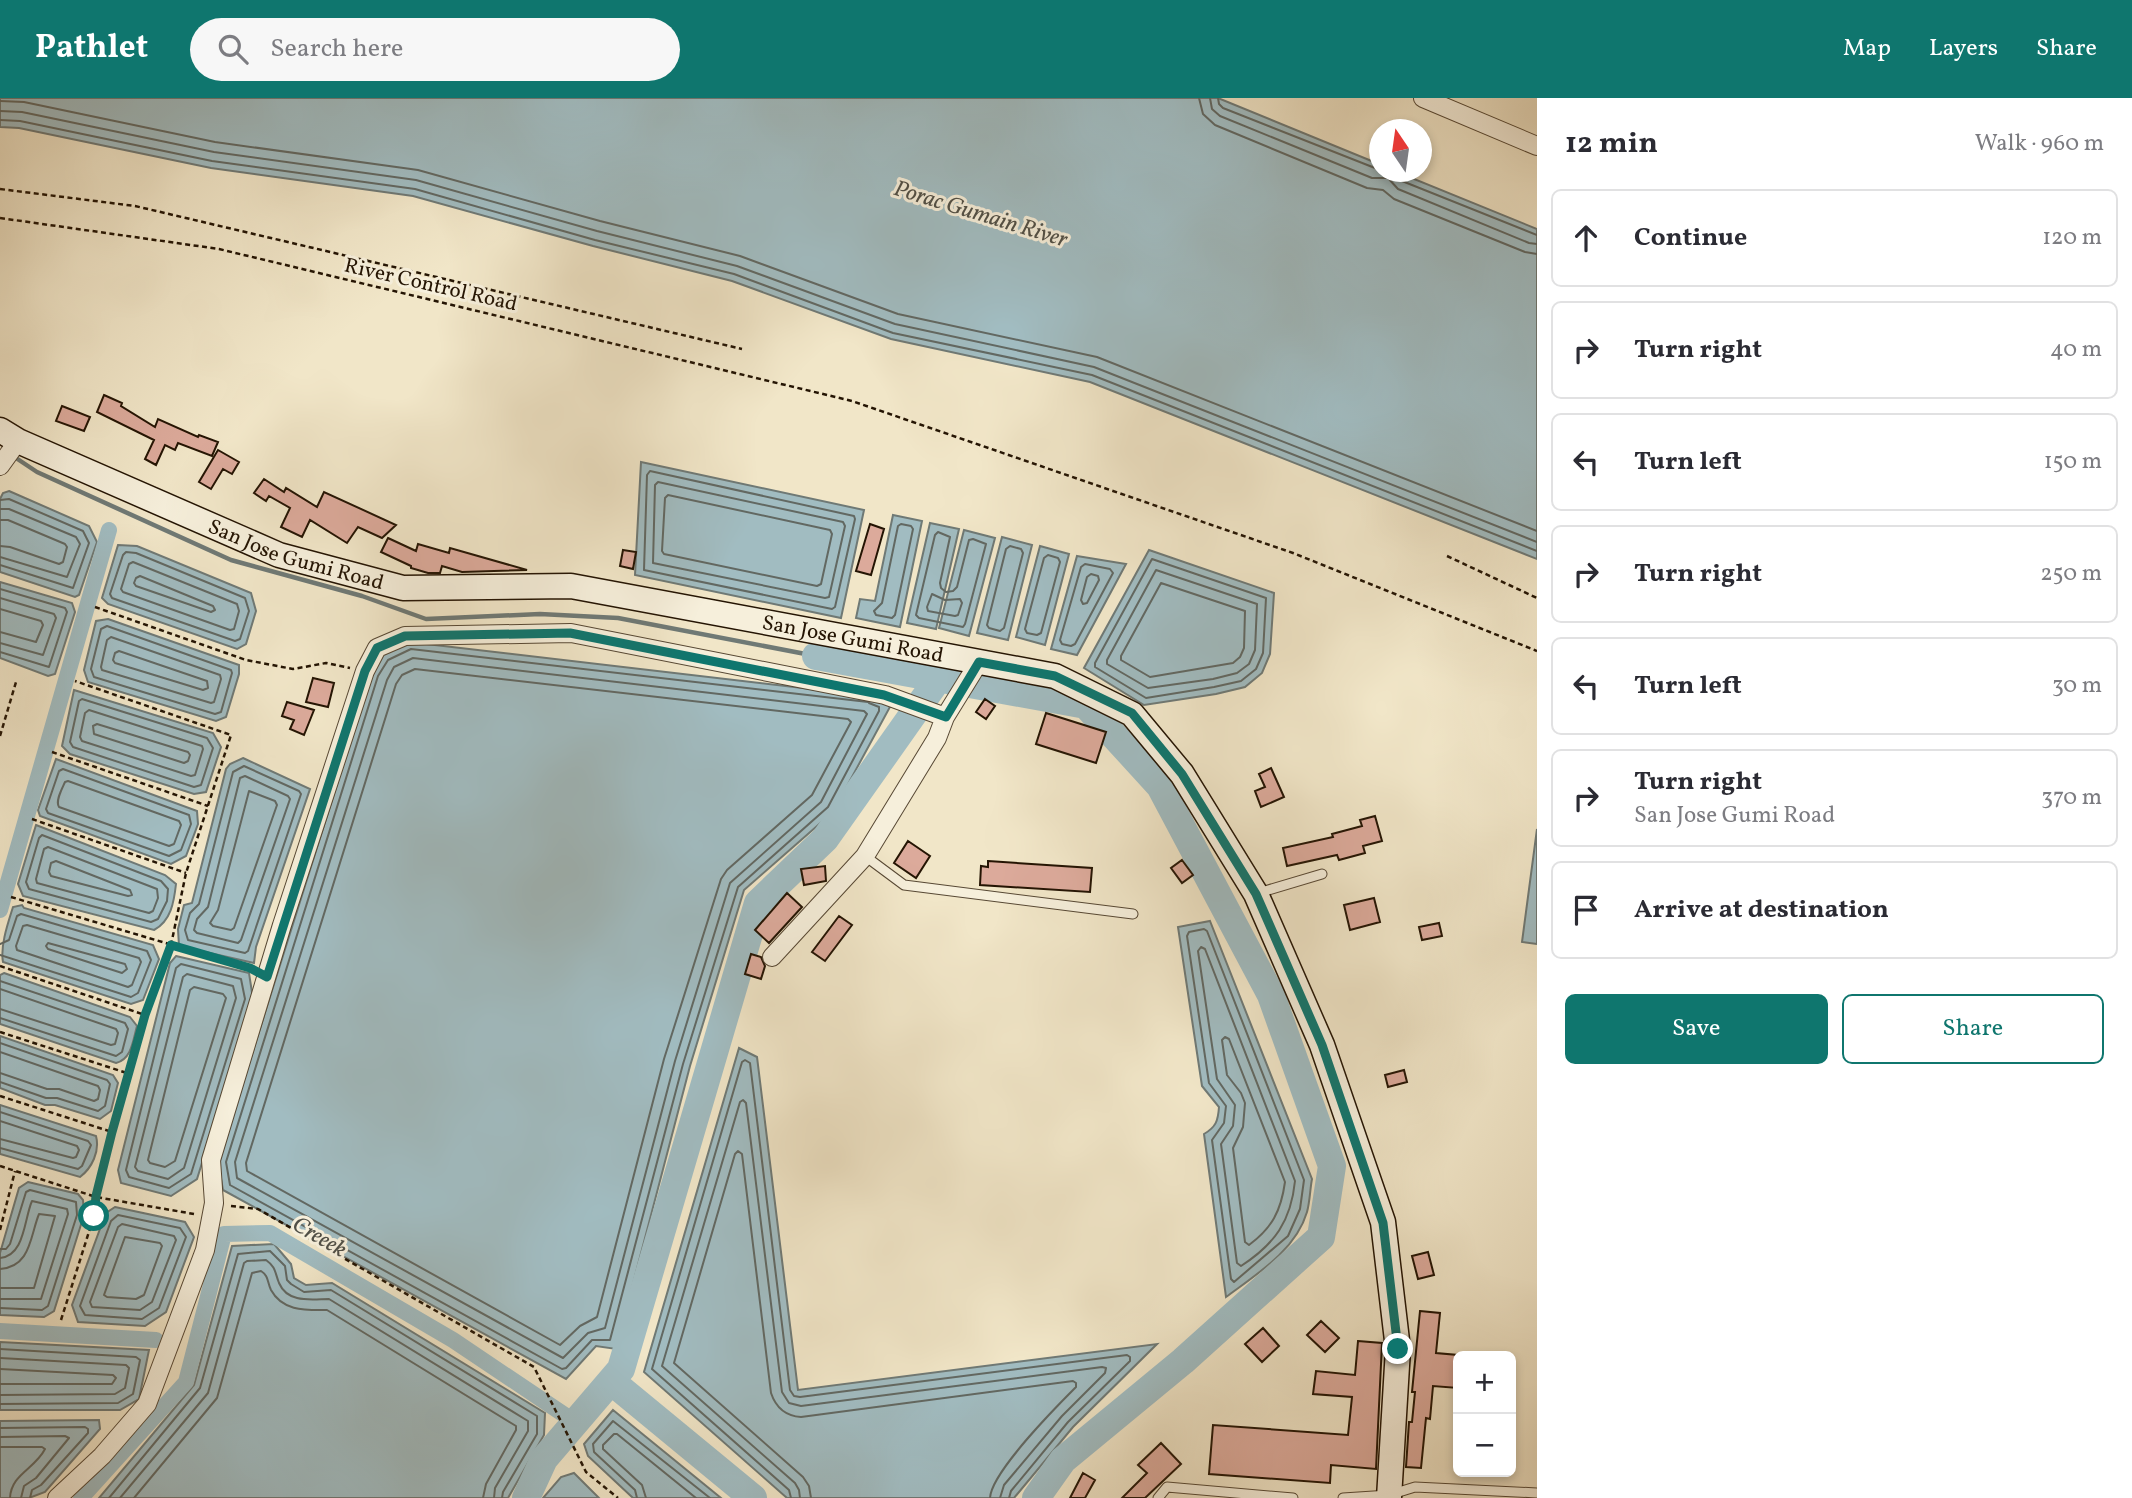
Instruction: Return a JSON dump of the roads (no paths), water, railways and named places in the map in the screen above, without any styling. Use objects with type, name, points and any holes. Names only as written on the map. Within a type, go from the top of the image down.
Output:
[{"type":"street","points":[[1423,98],[1537,146]]},
{"type":"street","name":"San Jose Gumi Road","points":[[7,449],[279,555],[403,588],[571,586],[1055,676],[1132,713],[1182,774],[1256,894],[1322,1045],[1383,1223],[1398,1349],[1389,1496]]},
{"type":"street","points":[[57,1498],[102,1456],[147,1404],[205,1250],[212,1210],[211,1160],[365,671],[377,648],[405,636],[570,633],[884,695],[946,717]]},
{"type":"street","points":[[772,957],[865,856],[937,738],[946,717],[979,662]]},
{"type":"lane","points":[[865,856],[904,885],[1133,914]]},
{"type":"lane","points":[[1256,894],[1322,874]]},
{"type":"lane","points":[[1343,1498],[1389,1496],[1415,1487],[1537,1493]]},
{"type":"lane","points":[[1158,1498],[1167,1488],[1188,1494],[1293,1498]]},
{"type":"water","name":"Porac Gumain River","points":[[0,98],[1218,98],[1369,160],[1369,182],[1422,182],[1537,229],[1537,559],[1090,382],[891,339],[732,281],[413,196],[211,168],[19,128],[0,127]]},
{"type":"water","points":[[641,462],[864,510],[841,618],[635,575]]},
{"type":"water","points":[[9,491],[89,526],[97,542],[79,595],[75,597],[0,572],[0,499],[3,493]]},
{"type":"water","points":[[893,515],[922,521],[900,627],[856,618],[860,599],[875,601]]},
{"type":"water","points":[[930,523],[959,529],[936,629],[907,623]]},
{"type":"water","points":[[964,530],[995,538],[969,636],[939,628]]},
{"type":"water","points":[[1002,537],[1032,545],[1008,640],[977,633]]},
{"type":"water","points":[[118,545],[137,546],[251,593],[256,611],[246,644],[237,649],[108,604],[102,598]]},
{"type":"water","points":[[1040,546],[1069,554],[1045,645],[1016,637]]},
{"type":"water","points":[[1149,550],[1274,593],[1270,654],[1262,673],[1245,687],[1144,705],[1084,668]]},
{"type":"water","points":[[1077,556],[1126,564],[1077,655],[1051,649]]},
{"type":"water","points":[[0,582],[72,603],[75,612],[55,674],[48,676],[0,658]]},
{"type":"water","points":[[108,619],[239,665],[239,674],[226,717],[216,721],[88,682],[84,670],[96,621]]},
{"type":"water","points":[[409,642],[871,696],[891,705],[833,812],[744,890],[690,1066],[616,1349],[596,1346],[566,1379],[223,1190],[218,1162],[372,673],[382,655]]},
{"type":"water","points":[[74,690],[213,733],[221,747],[206,792],[194,794],[70,754],[62,746]]},
{"type":"water","points":[[243,758],[310,789],[256,947],[254,963],[179,946],[178,929],[184,905],[192,903],[226,769]]},
{"type":"water","points":[[56,759],[197,811],[198,824],[186,856],[171,864],[40,816],[38,810]]},
{"type":"water","points":[[36,825],[165,875],[176,884],[173,904],[164,922],[154,930],[23,896],[18,884]]},
{"type":"water","points":[[1537,829],[1537,944],[1522,942]]},
{"type":"water","points":[[22,905],[24,908],[153,945],[159,959],[143,1000],[131,1004],[3,962],[4,942],[13,907]]},
{"type":"water","points":[[1210,921],[1312,1179],[1307,1212],[1294,1238],[1274,1260],[1226,1297],[1204,1134],[1216,1123],[1219,1107],[1202,1086],[1178,927]]},
{"type":"water","points":[[176,956],[249,973],[253,999],[197,1179],[171,1196],[121,1183],[118,1170],[170,963]]},
{"type":"water","points":[[4,973],[130,1017],[137,1026],[129,1053],[116,1063],[0,1024],[0,975]]},
{"type":"water","points":[[0,1036],[113,1075],[118,1083],[111,1111],[100,1119],[55,1105],[45,1105],[0,1088]]},
{"type":"water","points":[[739,1048],[757,1057],[798,1390],[1157,1344],[1073,1427],[1014,1498],[787,1498],[644,1372]]},
{"type":"water","points":[[0,1105],[96,1136],[96,1153],[88,1169],[80,1177],[0,1154]]},
{"type":"water","points":[[28,1182],[78,1194],[83,1200],[84,1215],[54,1311],[44,1317],[0,1315],[0,1253],[19,1188]]},
{"type":"water","points":[[115,1207],[185,1222],[194,1237],[166,1312],[145,1326],[78,1322],[72,1305],[106,1213]]},
{"type":"water","points":[[274,1244],[291,1264],[294,1278],[306,1285],[332,1283],[545,1413],[544,1435],[508,1498],[99,1498],[194,1385],[232,1246]]},
{"type":"water","points":[[0,1342],[149,1350],[139,1399],[120,1410],[0,1410]]},
{"type":"water","points":[[613,1410],[721,1498],[633,1498],[588,1456],[584,1444]]},
{"type":"water","points":[[99,1420],[100,1429],[45,1492],[29,1498],[0,1498],[0,1421]]},
{"type":"water","points":[[574,1473],[599,1498],[543,1498],[561,1477]]},
{"type":"waterway","points":[[13,456],[37,472],[231,560],[362,596],[426,619],[540,614],[618,618],[816,656]]},
{"type":"waterway","points":[[0,910],[109,530]]},
{"type":"waterway","points":[[816,656],[1086,705],[1160,786],[1271,995],[1332,1166],[1321,1237],[1183,1361],[1063,1460],[1036,1498]]},
{"type":"waterway","points":[[526,1498],[544,1459],[621,1369],[758,903],[825,839],[938,679]]},
{"type":"waterway","name":"Creeek","points":[[81,1498],[186,1382],[224,1234],[270,1233],[453,1340],[575,1422]]},
{"type":"waterway","points":[[0,1331],[156,1340]]},
{"type":"waterway","points":[[611,1381],[753,1498]]}]
